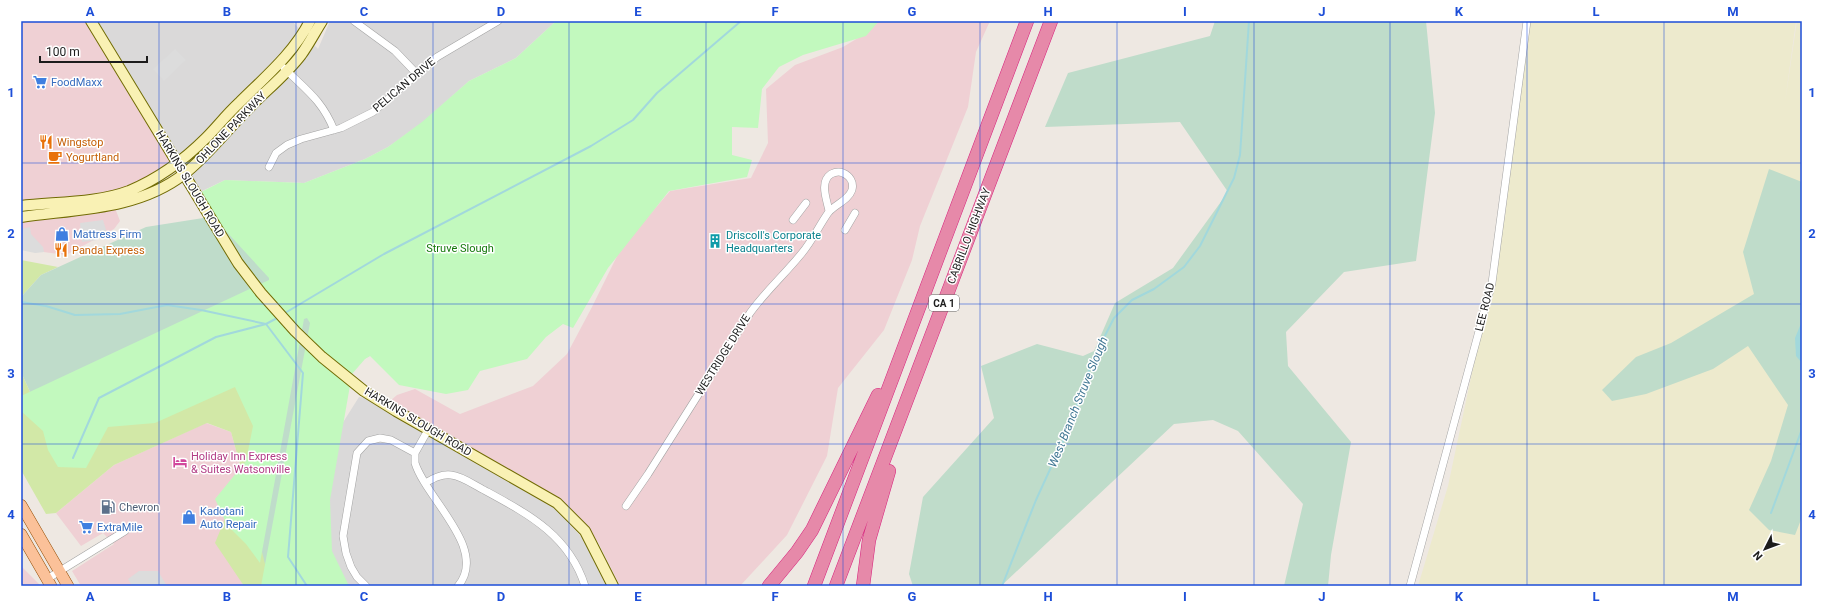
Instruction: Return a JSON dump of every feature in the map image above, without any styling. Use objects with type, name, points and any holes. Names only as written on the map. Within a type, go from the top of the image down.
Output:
[{"type":"highway","name":"CABRILLO HIGHWAY","points":[[814,586],[1027,21]]},
{"type":"highway","name":"CABRILLO HIGHWAY","points":[[836,586],[1051,21]]},
{"type":"highway","points":[[769,586],[797,552],[812,530],[910,333]]},
{"type":"highway","points":[[862,586],[867,550],[874,519],[909,413],[919,368]]},
{"type":"main road","name":"HARKINS SLOUGH ROAD","points":[[91,21],[238,263],[295,331],[322,357],[364,390],[428,430],[557,503],[585,531],[614,586]]},
{"type":"main road","name":"OHLONE PARKWAY","points":[[21,206],[109,197],[129,190],[177,164],[206,138],[234,107],[279,64],[297,43],[310,21]]},
{"type":"main road","name":"OHLONE PARKWAY","points":[[21,217],[112,206],[169,184],[208,153],[238,119],[287,72],[307,47],[322,21]]},
{"type":"main road","points":[[21,506],[68,586]]},
{"type":"main road","points":[[21,534],[49,583]]},
{"type":"street","points":[[354,21],[395,51],[417,74]]},
{"type":"street","name":"PELICAN DRIVE","points":[[270,167],[276,153],[287,145],[301,139],[334,130],[373,112],[447,50],[498,21]]},
{"type":"street","name":"LEE ROAD","points":[[1410,586],[1492,283],[1527,21]]},
{"type":"street","points":[[279,64],[319,102],[329,117],[334,130]]},
{"type":"street","name":"WESTRIDGE DRIVE","points":[[626,506],[648,474],[750,313],[764,294],[801,254],[829,211],[846,198],[851,192],[851,180],[847,175],[841,172],[828,176],[825,181],[824,188],[829,211]]},
{"type":"street","points":[[793,220],[806,203]]},
{"type":"street","points":[[845,230],[855,213]]},
{"type":"street","points":[[428,430],[415,453],[415,464],[466,550],[466,570],[458,586]]},
{"type":"street","points":[[366,586],[357,577],[351,567],[346,553],[343,536],[357,453],[365,443],[380,438],[392,440],[415,453]]},
{"type":"street","points":[[425,483],[442,475],[458,476],[532,517],[563,545],[585,586]]},
{"type":"street","points":[[49,583],[78,560],[125,531]]},
{"type":"shaded area","points":[[21,21],[91,21],[177,164],[130,190],[21,206]]},
{"type":"shaded area","points":[[98,21],[292,21],[318,49],[330,21],[556,21],[516,58],[469,81],[422,123],[388,147],[365,159],[304,183],[225,180],[202,191],[178,157]]},
{"type":"shaded area","points":[[876,21],[990,21],[976,52],[968,107],[920,226],[912,260],[884,330],[838,388],[827,456],[787,535],[740,586],[620,586],[598,542],[555,500],[390,401],[397,395],[415,389],[460,414],[533,386],[567,354],[621,248],[670,191],[751,178],[768,143],[766,89],[795,65],[843,47],[868,32]]},
{"type":"shaded area","points":[[1525,21],[1796,21],[1785,102],[1797,21],[1802,21],[1802,586],[1418,586],[1448,486],[1505,217]]},
{"type":"shaded area","points":[[175,49],[186,60],[164,81],[153,69]]},
{"type":"shaded area","points":[[115,208],[120,221],[114,229],[66,255],[21,249],[21,221]]},
{"type":"shaded area","points":[[103,220],[107,233],[97,240],[82,242],[80,223]]},
{"type":"shaded area","points":[[30,227],[31,234],[43,247],[44,252],[35,253],[21,250],[21,229]]},
{"type":"shaded area","points":[[359,397],[379,400],[417,428],[555,509],[588,544],[609,586],[342,586],[323,572],[330,443]]},
{"type":"shaded area","points":[[206,423],[231,432],[243,475],[242,583],[244,586],[81,586],[72,571],[114,544],[103,533],[81,546],[56,513],[114,465]]},
{"type":"shaded area","points":[[21,566],[41,586],[21,586]]},
{"type":"shaded area","points":[[139,571],[158,571],[167,586],[132,586],[128,579]]},
{"type":"green space","name":"Struve Slough","points":[[556,21],[879,21],[866,36],[803,55],[779,67],[762,89],[758,128],[732,127],[732,155],[752,160],[747,177],[669,191],[608,268],[573,328],[563,324],[546,337],[527,359],[480,371],[468,390],[446,394],[399,385],[370,356],[365,359],[352,374],[330,500],[332,551],[349,586],[261,586],[310,323],[307,318],[304,319],[260,563],[246,544],[227,525],[215,499],[246,461],[253,426],[235,387],[155,423],[108,427],[86,468],[58,467],[48,450],[43,431],[21,411],[21,396],[269,280],[269,278],[214,218],[197,194],[225,180],[304,183],[365,159],[388,147],[422,122],[469,81],[516,58]]},
{"type":"green space","name":"West Branch Struve Slough","points":[[1215,21],[1426,21],[1435,113],[1416,261],[1344,272],[1286,332],[1288,366],[1351,442],[1331,555],[1328,586],[1284,586],[1303,504],[1238,431],[1213,420],[1174,424],[1001,586],[913,586],[909,574],[923,497],[994,418],[981,366],[1037,344],[1083,356],[1094,351],[1115,303],[1173,268],[1228,192],[1180,122],[1045,127],[1068,73],[1210,36]]},
{"type":"green space","points":[[1769,169],[1802,182],[1802,517],[1795,535],[1769,530],[1749,510],[1771,461],[1788,405],[1748,346],[1713,369],[1646,394],[1612,401],[1602,390],[1636,357],[1671,343],[1754,294],[1743,252]]},
{"type":"green space","points":[[235,213],[391,345],[327,378],[269,580],[261,548],[271,461],[238,370],[36,405],[21,372],[21,297],[41,275],[146,227]]},
{"type":"green space","points":[[21,260],[58,267],[41,275],[21,297]]},
{"type":"green space","points":[[238,369],[323,571],[342,586],[244,586],[215,543],[243,475],[231,432],[207,423],[114,465],[56,513],[46,514],[21,470],[21,372],[36,405]]},
{"type":"water","points":[[1802,321],[1802,363],[1796,356],[1795,338]]},
{"type":"waterway","name":"Struve Slough","points":[[285,313],[384,254],[591,146],[633,120],[657,93],[741,21]]},
{"type":"waterway","name":"West Branch Struve Slough","points":[[1002,586],[1036,500],[1069,428],[1093,359],[1114,318],[1132,300],[1154,289],[1184,267],[1200,246],[1234,178],[1240,155],[1249,21]]},
{"type":"waterway","name":"Struve Slough","points":[[21,302],[46,306],[75,315],[120,314],[167,305],[201,310],[266,324],[279,317]]},
{"type":"waterway","points":[[73,458],[99,398],[216,337],[266,324],[303,373],[288,557],[307,586]]},
{"type":"waterway","points":[[1771,513],[1802,429]]},
{"type":"place","name":"FoodMaxx","points":[[40,82]]},
{"type":"place","name":"Wingstop","points":[[46,142]]},
{"type":"place","name":"Yogurtland","points":[[55,157]]},
{"type":"place","name":"Mattress Firm","points":[[62,234]]},
{"type":"place","name":"Driscoll's Corporate Headquarters","points":[[715,241]]},
{"type":"place","name":"Panda Express","points":[[61,250]]},
{"type":"place","name":"Holiday Inn Express & Suites Watsonville","points":[[180,462]]},
{"type":"place","name":"Chevron","points":[[108,507]]},
{"type":"place","name":"Kadotani Auto Repair","points":[[189,517]]},
{"type":"place","name":"ExtraMile","points":[[86,527]]}]
